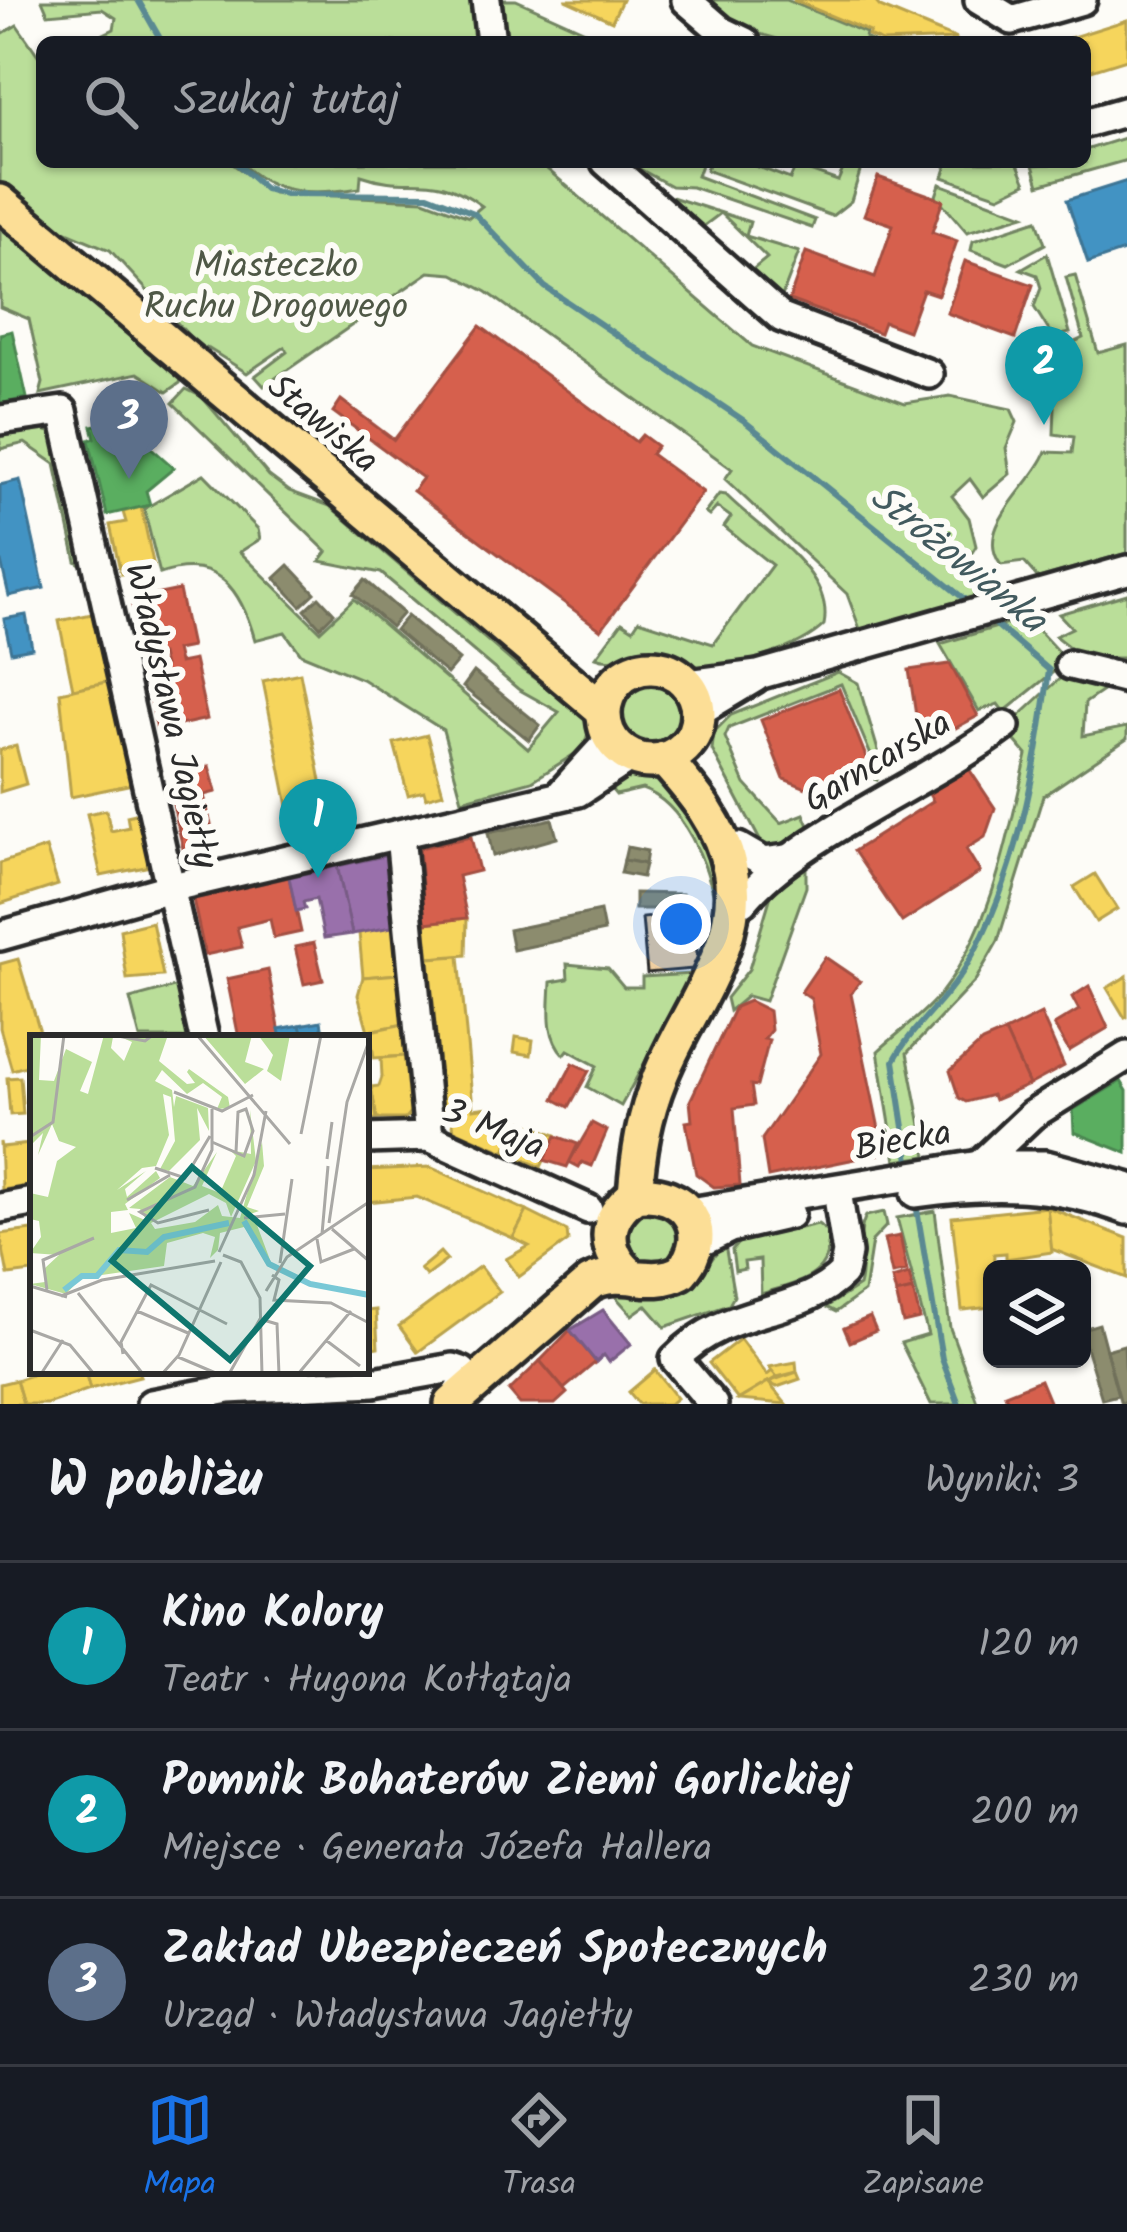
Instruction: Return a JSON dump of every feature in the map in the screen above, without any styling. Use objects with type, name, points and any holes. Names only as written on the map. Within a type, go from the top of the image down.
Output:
[{"type":"main road","name":"Stawiska","points":[[0,202],[541,658],[626,740],[704,805],[731,872],[730,916],[697,1006],[650,1105],[672,1211]]},
{"type":"main road","name":"Stawiska","points":[[541,658],[619,679],[637,668],[658,667],[693,712],[738,847],[744,901],[725,966],[697,1006]]},
{"type":"main road","points":[[619,679],[626,740],[693,712]]},
{"type":"main road","points":[[426,1404],[609,1238],[615,1215],[672,1211],[681,1272],[666,1280],[610,1274],[590,1283],[452,1404]]},
{"type":"main road","points":[[609,1238],[620,1267],[633,1277]]},
{"type":"street","points":[[486,0],[490,36]]},
{"type":"street","points":[[686,0],[732,36]]},
{"type":"street","points":[[979,0],[1012,20],[1082,0]]},
{"type":"street","points":[[1091,121],[1127,111]]},
{"type":"street","points":[[613,168],[782,318],[929,374]]},
{"type":"street","name":"Władysława Jagiełły","points":[[0,420],[63,411],[203,1035]]},
{"type":"street","points":[[693,712],[758,675],[1127,570]]},
{"type":"street","points":[[1070,665],[1127,679]]},
{"type":"street","name":"Garncarska","points":[[744,901],[787,859],[956,763],[1005,726]]},
{"type":"street","points":[[0,936],[173,887],[562,793],[604,746],[626,740]]},
{"type":"street","points":[[400,835],[429,1137]]},
{"type":"street","points":[[738,847],[764,862],[787,859]]},
{"type":"street","points":[[979,1165],[1033,1115],[1127,1056]]},
{"type":"street","points":[[1033,1115],[1046,1166]]},
{"type":"street","name":"3 Maja","points":[[369,1139],[429,1137],[588,1209]]},
{"type":"street","name":"Biecka","points":[[942,1184],[979,1165],[1046,1166],[1127,1187]]},
{"type":"street","name":"Biecka","points":[[672,1211],[730,1228],[890,1189],[1015,1183],[1053,1187],[1127,1210]]},
{"type":"street","points":[[713,1404],[675,1359],[712,1326],[831,1286],[843,1273],[847,1252],[838,1198]]},
{"type":"street","points":[[0,1208],[30,1203]]},
{"type":"street","points":[[152,1404],[229,1389],[462,1371],[465,1382],[452,1404]]},
{"type":"green space","points":[[42,0],[479,0],[485,36],[99,36],[114,29],[116,18],[102,9],[48,14]]},
{"type":"green space","points":[[495,0],[516,0],[596,36],[499,36]]},
{"type":"green space","points":[[689,0],[787,0],[866,33],[767,36]]},
{"type":"green space","name":"Miasteczko Ruchu Drogowego","points":[[17,25],[36,52],[36,168],[238,168],[273,193],[424,200],[469,217],[482,206],[448,187],[361,175],[360,188],[295,190],[266,181],[247,168],[546,168],[752,346],[905,403],[950,396],[1011,409],[1017,422],[1006,448],[1010,474],[983,497],[970,479],[952,496],[969,518],[976,546],[966,562],[1023,612],[870,656],[847,594],[725,479],[732,469],[487,292],[453,274],[429,272],[264,386],[255,376],[287,352],[285,347],[247,373],[206,347],[202,350],[110,250],[62,230],[39,212],[34,215],[0,187],[0,35]]},
{"type":"green space","points":[[1127,137],[1127,160],[1039,185],[1034,168],[1091,168],[1091,148]]},
{"type":"green space","points":[[638,168],[700,168],[697,176],[815,220],[812,228],[692,187],[671,186]]},
{"type":"green space","points":[[761,168],[790,179],[795,168],[802,168],[838,181],[843,168],[861,168],[851,201],[832,216],[706,170]]},
{"type":"green space","points":[[946,168],[1020,168],[1026,183],[999,196],[943,177]]},
{"type":"green space","points":[[940,184],[1024,215],[967,232],[936,196]]},
{"type":"green space","points":[[672,197],[750,222],[746,236],[799,252],[779,304],[746,275],[767,258],[721,213],[697,231],[669,202]]},
{"type":"green space","points":[[1037,220],[1045,244],[1008,264],[971,250],[973,241]]},
{"type":"green space","points":[[0,226],[181,379],[180,383],[167,392],[138,373],[40,394],[43,383],[29,319],[0,307]]},
{"type":"green space","points":[[1047,254],[1070,333],[1053,337],[1034,307],[1041,288],[1037,275],[1021,269]]},
{"type":"green space","points":[[1075,275],[1098,353],[1127,345],[1127,553],[1038,578],[1024,562],[1001,565],[994,536],[999,521],[1046,452],[1072,453],[1074,437],[1054,434],[1055,407],[1043,403],[1062,348],[1083,338],[1066,277]]},
{"type":"green space","points":[[186,389],[202,397],[269,476],[289,491],[330,506],[517,666],[584,714],[589,729],[584,748],[532,781],[462,800],[443,730],[362,679],[301,654],[285,632],[255,640],[234,592],[212,573],[180,569],[160,574],[144,509],[204,474],[258,529],[260,539],[240,552],[320,631],[354,599],[528,749],[559,712],[518,689],[381,573],[320,561],[327,552],[173,403]]},
{"type":"green space","points":[[37,428],[56,434],[92,572],[76,561],[55,464],[25,443],[0,449],[0,436]]},
{"type":"green space","points":[[719,494],[726,495],[807,569],[824,605],[824,625],[784,649],[717,666],[696,666],[657,651],[596,657],[622,622],[633,629],[639,620],[713,644],[772,565],[724,527],[731,517],[717,507],[709,516],[705,513]]},
{"type":"green space","points":[[1127,594],[1127,658],[1083,658],[1055,636],[1072,628],[1059,614]]},
{"type":"green space","points":[[1027,618],[1063,657],[1062,665],[1004,712],[998,704],[979,711],[940,644]]},
{"type":"green space","points":[[1069,670],[1107,688],[1085,703],[1083,736],[1127,727],[1127,739],[1043,796],[998,941],[975,981],[907,1053],[927,1156],[896,1161],[878,1051],[941,993],[974,939],[996,879],[1027,755],[1010,735],[1013,722]]},
{"type":"green space","points":[[838,672],[858,683],[882,764],[877,780],[866,776],[864,770],[875,765],[841,684],[729,728],[725,737],[745,784],[781,823],[804,814],[810,828],[777,848],[763,846],[712,750],[714,732],[731,715]]},
{"type":"green space","points":[[651,681],[674,691],[684,714],[674,737],[651,747],[628,737],[618,714],[628,691]]},
{"type":"green space","points":[[640,773],[668,782],[716,857],[716,906],[700,855],[670,808],[642,789],[616,795],[611,789],[625,776]]},
{"type":"green space","points":[[806,868],[806,887],[765,1001],[747,996],[729,1011],[726,998],[749,969],[772,892]]},
{"type":"green space","points":[[567,964],[608,968],[624,987],[642,987],[642,977],[693,974],[621,1106],[587,1087],[597,1066],[568,1050],[564,1055],[554,1039],[551,982],[568,979]]},
{"type":"green space","points":[[185,984],[196,1035],[139,1035],[130,999]]},
{"type":"green space","points":[[653,1208],[673,1217],[682,1237],[673,1257],[653,1266],[633,1257],[624,1237],[633,1217]]},
{"type":"green space","points":[[935,1211],[950,1328],[978,1404],[931,1404],[901,1343],[928,1335],[897,1218]]},
{"type":"green space","points":[[884,1212],[887,1225],[872,1241],[864,1292],[836,1312],[826,1307],[859,1286],[863,1224],[866,1216]]},
{"type":"green space","points":[[818,1224],[827,1231],[828,1247],[811,1276],[761,1294],[760,1260],[744,1262],[745,1269],[735,1271],[732,1250],[739,1242]]},
{"type":"green space","points":[[725,1245],[734,1296],[729,1305],[665,1327],[646,1305],[632,1315],[615,1296],[602,1292],[673,1295],[695,1282]]},
{"type":"building: Mieszkania","points":[[565,0],[622,0],[612,21]]},
{"type":"building: Mieszkania","points":[[793,0],[874,0],[880,7],[950,36],[868,36],[870,32]]},
{"type":"building: Mieszkania","points":[[1127,20],[1127,59],[1091,70],[1091,36],[1076,36]]},
{"type":"building: Mieszkania","points":[[141,507],[154,567],[121,574],[110,525],[126,522],[123,512]]},
{"type":"building: Mieszkania","points":[[101,612],[116,680],[73,689],[59,621]]},
{"type":"building: Mieszkania","points":[[300,673],[328,817],[292,826],[263,681]]},
{"type":"building: Mieszkania","points":[[116,680],[137,783],[71,797],[60,692]]},
{"type":"building: Mieszkania","points":[[427,735],[443,793],[426,798],[424,791],[408,795],[394,743]]},
{"type":"building: Mieszkania","points":[[16,746],[26,784],[0,792],[0,750]]},
{"type":"building: Mieszkania","points":[[106,810],[111,831],[129,827],[127,816],[144,812],[155,865],[101,876],[87,814]]},
{"type":"building: Mieszkania","points":[[46,848],[58,885],[0,904],[0,863]]},
{"type":"building: Mieszkania","points":[[1095,874],[1117,909],[1096,922],[1074,887]]},
{"type":"building: Mieszkania","points":[[467,918],[466,955],[429,958],[425,923]]},
{"type":"building: Mieszkania","points":[[152,922],[163,976],[127,979],[120,930]]},
{"type":"building: Mieszkania","points":[[395,926],[399,974],[363,977],[359,933]]},
{"type":"building: Mieszkania","points":[[459,956],[473,1109],[489,1107],[516,1123],[505,1152],[454,1130],[451,1111],[443,1112],[429,958]]},
{"type":"building: Mieszkania","points":[[18,959],[41,1035],[30,1035],[30,1065],[12,1070],[0,1028],[0,964]]},
{"type":"building: Mieszkania","points":[[399,974],[404,1024],[368,1031],[358,995],[363,977]]},
{"type":"building: Mieszkania","points":[[1127,976],[1127,1017],[1125,1018],[1107,988]]},
{"type":"building: Mieszkania","points":[[404,1024],[406,1056],[374,1058],[370,1031]]},
{"type":"building: Mieszkania","points":[[516,1037],[533,1040],[531,1055],[514,1052]]},
{"type":"building: Mieszkania","points":[[406,1056],[411,1112],[405,1119],[377,1119],[371,1087],[379,1086],[381,1058]]},
{"type":"building: Mieszkania","points":[[20,1077],[23,1114],[10,1115],[7,1078]]},
{"type":"building: Mieszkania","points":[[369,1077],[377,1119],[369,1120]]},
{"type":"building: Mieszkania","points":[[517,1119],[556,1135],[541,1167],[505,1152]]},
{"type":"building: Mieszkania","points":[[0,1142],[1,1147],[30,1144],[30,1185],[2,1190]]},
{"type":"building: Mieszkania","points":[[430,1167],[527,1211],[513,1238],[417,1197],[369,1202],[369,1170]]},
{"type":"building: Mieszkania","points":[[1047,1207],[1127,1238],[1127,1278],[1091,1264],[1091,1260],[1051,1249]]},
{"type":"building: Mieszkania","points":[[1047,1207],[1052,1252],[1006,1259],[1006,1253],[994,1254],[994,1260],[983,1260],[983,1308],[962,1310],[952,1217]]},
{"type":"building: Mieszkania","points":[[527,1211],[567,1231],[568,1241],[519,1277],[506,1259],[529,1246],[513,1238]]},
{"type":"building: Mieszkania","points":[[30,1230],[30,1272],[8,1275],[0,1234]]},
{"type":"building: Mieszkania","points":[[440,1252],[447,1260],[426,1276],[420,1269]]},
{"type":"building: Mieszkania","points":[[480,1266],[500,1292],[418,1352],[399,1326]]},
{"type":"building: Mieszkania","points":[[376,1310],[378,1347],[369,1348],[369,1311]]},
{"type":"building: Mieszkania","points":[[740,1339],[767,1375],[772,1371],[777,1377],[738,1400],[709,1363]]},
{"type":"building: Mieszkania","points":[[796,1362],[797,1372],[777,1377],[769,1367]]},
{"type":"building: Mieszkania","points":[[655,1370],[677,1398],[670,1404],[639,1404],[629,1392]]},
{"type":"building: Mieszkania","points":[[797,1372],[800,1379],[777,1387],[768,1382]]},
{"type":"building: Mieszkania","points":[[34,1374],[86,1374],[90,1389],[47,1404],[23,1404],[16,1380]]},
{"type":"building: Mieszkania","points":[[86,1374],[140,1376],[90,1389]]},
{"type":"building: Mieszkania","points":[[16,1380],[23,1404],[0,1404],[0,1384]]},
{"type":"building: Mieszkania","points":[[768,1382],[786,1404],[738,1400]]},
{"type":"building: Handel","points":[[878,177],[943,200],[932,232],[957,241],[938,295],[923,290],[908,331],[884,322],[880,333],[789,300],[806,252],[875,277],[893,225],[864,215]]},
{"type":"building: Handel","points":[[965,261],[1033,285],[1015,338],[947,313]]},
{"type":"building: Handel","points":[[480,326],[636,442],[642,435],[657,446],[651,454],[703,492],[601,630],[413,491],[423,478],[333,412],[341,400],[394,440]]},
{"type":"building: Handel","points":[[179,590],[191,647],[176,650],[179,663],[194,660],[207,719],[157,730],[145,670],[164,666],[161,654],[142,657],[131,600]]},
{"type":"building: Handel","points":[[950,664],[978,716],[939,737],[938,732],[919,735],[909,670]]},
{"type":"building: Handel","points":[[839,689],[870,767],[811,790],[784,779],[761,720]]},
{"type":"building: Handel","points":[[209,766],[216,792],[204,795],[217,850],[185,857],[172,800],[180,798],[174,774]]},
{"type":"building: Handel","points":[[969,769],[995,808],[985,837],[966,849],[980,872],[902,922],[854,851],[933,801],[929,794]]},
{"type":"building: Handel","points":[[471,837],[479,871],[458,876],[467,918],[425,923],[419,848]]},
{"type":"building: Handel","points":[[289,877],[301,932],[274,938],[270,919],[237,927],[242,947],[205,955],[193,899]]},
{"type":"building: Handel","points":[[314,943],[323,980],[304,984],[295,947]]},
{"type":"building: Handel","points":[[825,957],[860,981],[851,994],[884,1153],[768,1177],[762,1139],[821,1054],[811,999],[801,992]]},
{"type":"building: Handel","points":[[268,970],[280,1035],[238,1035],[227,979]]},
{"type":"building: Handel","points":[[1089,986],[1108,1028],[1069,1051],[1054,1025],[1079,1010],[1072,997]]},
{"type":"building: Handel","points":[[749,1001],[769,1011],[771,1030],[764,1039],[769,1040],[757,1086],[751,1085],[754,1105],[734,1108],[740,1185],[714,1187],[696,1174],[686,1122],[692,1121],[690,1101],[735,1007]]},
{"type":"building: Handel","points":[[1041,1014],[1064,1066],[1029,1085],[1005,1032]]},
{"type":"building: Handel","points":[[1005,1032],[1029,1085],[994,1100],[992,1095],[966,1102],[959,1098],[950,1071],[982,1042]]},
{"type":"building: Handel","points":[[573,1063],[589,1071],[569,1107],[554,1099]]},
{"type":"building: Handel","points":[[592,1123],[607,1131],[592,1166],[582,1162],[579,1167],[569,1162]]},
{"type":"building: Handel","points":[[556,1136],[578,1144],[567,1167],[544,1160]]},
{"type":"building: Handel","points":[[900,1236],[907,1271],[892,1274],[884,1239]]},
{"type":"building: Handel","points":[[909,1274],[913,1290],[896,1294],[892,1279]]},
{"type":"building: Handel","points":[[913,1290],[920,1319],[903,1323],[896,1294]]},
{"type":"building: Handel","points":[[870,1317],[876,1331],[850,1342],[844,1328]]},
{"type":"building: Handel","points":[[570,1330],[596,1362],[564,1389],[540,1361]]},
{"type":"building: Handel","points":[[540,1361],[567,1393],[555,1404],[520,1404],[509,1391]]},
{"type":"building: Handel","points":[[1040,1380],[1050,1404],[1009,1404],[1005,1394]]},
{"type":"building: Biura","points":[[389,855],[392,927],[352,934],[337,866]]},
{"type":"building: Biura","points":[[337,866],[352,934],[324,938],[316,899],[303,902],[305,909],[296,911],[289,877]]},
{"type":"building: Biura","points":[[603,1310],[631,1344],[609,1362],[604,1355],[596,1362],[570,1330]]},
{"type":"building: Szkoły","points":[[1127,181],[1127,250],[1088,263],[1067,200]]},
{"type":"building: Szkoły","points":[[20,480],[44,588],[9,596],[0,557],[0,485]]},
{"type":"building: Szkoły","points":[[26,615],[32,648],[11,652],[4,619]]},
{"type":"building: Szkoły","points":[[321,1021],[323,1035],[302,1035],[300,1025]]},
{"type":"building: Szkoły","points":[[300,1025],[302,1035],[280,1035],[279,1029]]},
{"type":"building: Publiczne","points":[[12,331],[27,398],[0,404],[0,334]]},
{"type":"building: Publiczne","points":[[121,421],[174,468],[146,491],[150,505],[107,515],[89,440],[95,438],[92,426]]},
{"type":"building: Publiczne","points":[[1121,1081],[1127,1091],[1127,1153],[1074,1132],[1073,1110]]},
{"type":"building: Przemysł","points":[[289,565],[315,593],[301,606],[275,578]]},
{"type":"building: Przemysł","points":[[365,580],[403,613],[391,627],[353,594]]},
{"type":"building: Przemysł","points":[[319,597],[334,613],[320,627],[305,610]]},
{"type":"building: Przemysł","points":[[407,616],[459,660],[447,674],[395,630]]},
{"type":"building: Przemysł","points":[[474,672],[540,725],[529,740],[463,687]]},
{"type":"building: Przemysł","points":[[552,819],[557,838],[493,856],[488,833]]},
{"type":"building: Przemysł","points":[[627,847],[647,851],[645,864],[624,860]]},
{"type":"building: Przemysł","points":[[624,860],[645,864],[642,877],[621,873]]},
{"type":"building: Przemysł","points":[[635,893],[682,894],[682,909],[635,909]]},
{"type":"building: Przemysł","points":[[600,911],[604,931],[513,950],[509,930]]},
{"type":"building: Przemysł","points":[[1099,1324],[1118,1395],[1102,1399],[1091,1363],[1091,1326]]},
{"type":"building: Przemysł","points":[[1124,1345],[1127,1400],[1121,1404],[1106,1350]]},
{"type":"building: Inne","points":[[673,915],[674,932],[695,930],[698,964],[693,969],[647,973],[642,918]]},
{"type":"waterway","name":"Stróżowianka","points":[[138,0],[159,36]]},
{"type":"waterway","name":"Stróżowianka","points":[[242,168],[265,189],[286,194],[428,195],[474,213],[545,287],[743,420],[973,606]]},
{"type":"waterway","name":"Stróżowianka","points":[[910,1167],[894,1061],[959,978],[984,932],[1022,822],[1044,707],[1049,670],[988,618]]},
{"type":"waterway","name":"Stróżowianka","points":[[916,1204],[942,1359],[959,1404]]},
{"type":"place","name":"Pomnik Bohaterów Ziemi Gorlickiej","points":[[1044,425]]},
{"type":"place","name":"Zakład Ubezpieczeń Społecznych","points":[[129,479]]},
{"type":"place","name":"Kino Kolory","points":[[318,878]]}]
